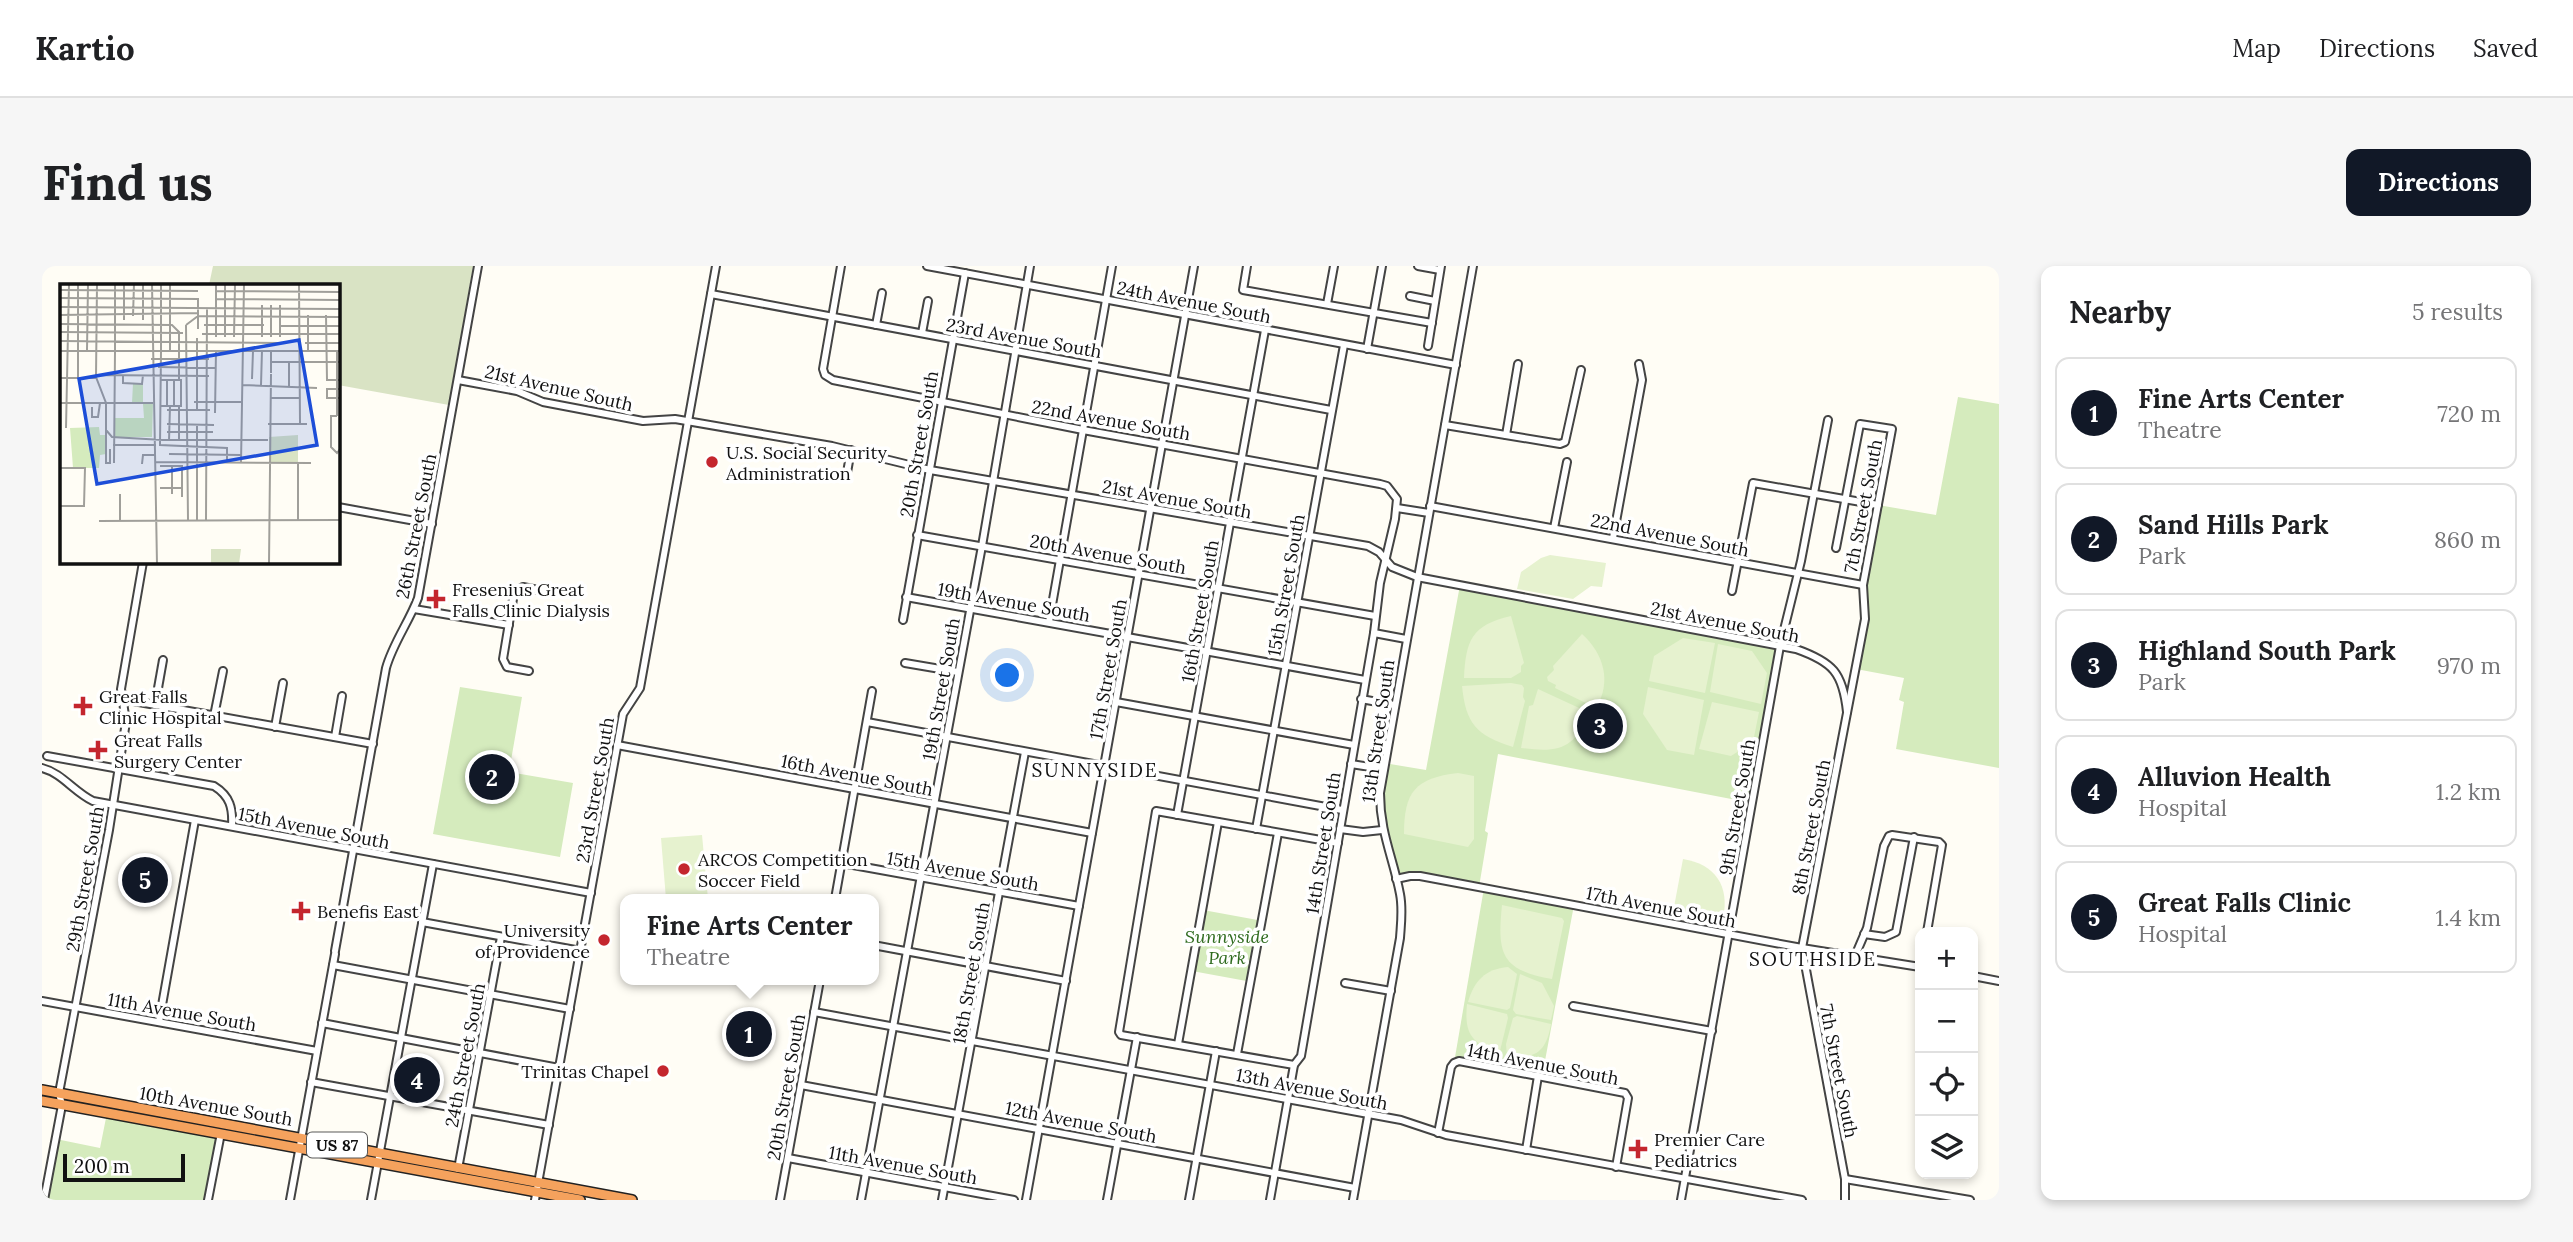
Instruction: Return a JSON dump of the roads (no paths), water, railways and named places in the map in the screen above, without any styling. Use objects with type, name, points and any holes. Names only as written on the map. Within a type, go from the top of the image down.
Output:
[{"type":"highway","name":"10th Avenue South","points":[[42,1090],[221,1129]]},
{"type":"highway","name":"10th Avenue South","points":[[42,1101],[300,1143],[458,1173],[580,1200]]},
{"type":"highway","name":"10th Avenue South","points":[[536,1192],[632,1200]]},
{"type":"street","name":"26th Street South","points":[[290,1200],[389,659],[414,609],[432,524],[478,266]]},
{"type":"street","name":"23rd Street South","points":[[536,1192],[623,714],[640,688],[716,266]]},
{"type":"street","points":[[832,317],[841,266]]},
{"type":"street","name":"24th Avenue South","points":[[927,266],[1455,365]]},
{"type":"street","name":"19th Street South","points":[[861,1200],[982,546],[1030,266]]},
{"type":"street","points":[[1049,622],[1112,266]]},
{"type":"street","name":"17th Street South","points":[[1026,1200],[1194,266]]},
{"type":"street","points":[[1247,266],[1243,290],[1432,323]]},
{"type":"street","points":[[1327,304],[1334,266]]},
{"type":"street","points":[[1367,349],[1382,266]]},
{"type":"street","points":[[1418,266],[1441,268],[1428,346]]},
{"type":"street","name":"13th Street South","points":[[1353,1200],[1391,991],[1401,919],[1396,879],[1382,830],[1380,793],[1383,769],[1473,266]]},
{"type":"street","name":"20th Street South","points":[[903,620],[965,273]]},
{"type":"street","points":[[876,325],[882,293]]},
{"type":"street","name":"23rd Avenue South","points":[[711,294],[1331,410]]},
{"type":"street","points":[[1410,296],[1435,301]]},
{"type":"street","points":[[922,333],[928,301]]},
{"type":"street","name":"22nd Avenue South","points":[[832,317],[823,369],[825,375],[833,380],[1004,415],[1380,484],[1392,491]]},
{"type":"street","name":"16th Street South","points":[[1177,815],[1265,330]]},
{"type":"street","name":"15th Street South","points":[[1256,829],[1343,345]]},
{"type":"street","points":[[1506,435],[1518,365]]},
{"type":"street","points":[[1613,538],[1642,380],[1639,365]]},
{"type":"street","points":[[1445,425],[1560,444],[1565,442],[1581,370]]},
{"type":"street","name":"21st Avenue South","points":[[457,380],[517,391],[543,401],[631,419],[689,422],[851,450],[930,470],[1368,546],[1398,570],[1418,577],[1808,653],[1837,672],[1845,692],[1847,712]]},
{"type":"street","name":"9th Street South","points":[[1681,1200],[1780,646],[1801,561],[1828,420]]},
{"type":"street","name":"7th Street South","points":[[1847,500],[1860,424],[1892,429],[1863,585],[1865,619],[1847,712]]},
{"type":"street","points":[[846,478],[851,450]]},
{"type":"street","points":[[1554,528],[1567,462]]},
{"type":"street","points":[[1732,591],[1753,483],[1878,505]]},
{"type":"street","name":"14th Street South","points":[[1270,1200],[1294,1065],[1301,1056],[1361,699],[1397,508],[1392,491]]},
{"type":"street","points":[[1836,548],[1847,500]]},
{"type":"street","points":[[340,507],[432,524]]},
{"type":"street","name":"22nd Avenue South","points":[[1397,508],[1554,528],[1863,585]]},
{"type":"street","name":"20th Avenue South","points":[[918,535],[1376,616]]},
{"type":"street","name":"29th Street South","points":[[44,1200],[45,1175],[62,1105],[59,1093],[126,722],[121,689],[143,564]]},
{"type":"street","points":[[529,671],[503,664],[514,593],[523,587],[543,591]]},
{"type":"street","name":"19th Avenue South","points":[[906,597],[1365,680]]},
{"type":"street","points":[[414,609],[509,625]]},
{"type":"street","points":[[1374,633],[1406,639]]},
{"type":"street","points":[[155,705],[163,660]]},
{"type":"street","points":[[905,663],[958,672]]},
{"type":"street","points":[[214,716],[223,671]]},
{"type":"street","points":[[275,727],[283,683]]},
{"type":"street","points":[[836,894],[872,691]]},
{"type":"street","points":[[335,737],[342,696]]},
{"type":"street","points":[[122,699],[373,744]]},
{"type":"street","points":[[1361,699],[1394,705]]},
{"type":"street","points":[[1116,702],[1354,745]]},
{"type":"street","name":"8th Street South","points":[[1802,948],[1847,712]]},
{"type":"street","points":[[867,723],[1342,810]]},
{"type":"street","name":"16th Avenue South","points":[[617,745],[1092,833]]},
{"type":"street","name":"18th Street South","points":[[942,1200],[1026,752]]},
{"type":"street","points":[[47,756],[214,786],[228,799],[233,815],[232,827]]},
{"type":"street","points":[[1351,764],[1383,769]]},
{"type":"street","name":"15th Avenue South","points":[[42,768],[54,772],[80,794],[93,801],[591,893]]},
{"type":"street","points":[[1294,1065],[1121,1035],[1119,1028],[1156,811],[1338,844]]},
{"type":"street","points":[[159,1022],[195,820]]},
{"type":"street","points":[[1178,1044],[1217,822]]},
{"type":"street","points":[[1340,829],[1363,832],[1382,830]]},
{"type":"street","points":[[1237,1054],[1278,833]]},
{"type":"street","points":[[1855,956],[1864,934],[1879,864],[1889,836],[1939,842],[1943,849],[1928,927]]},
{"type":"street","points":[[1864,934],[1885,937],[1896,932],[1914,837]]},
{"type":"street","name":"15th Avenue South","points":[[842,863],[1079,906]]},
{"type":"street","points":[[371,1200],[433,864]]},
{"type":"street","name":"17th Avenue South","points":[[1396,879],[1420,876],[1802,948],[1915,966]]},
{"type":"street","points":[[422,922],[580,951]]},
{"type":"street","name":"24th Street South","points":[[458,1173],[501,937]]},
{"type":"street","points":[[879,946],[1066,981]]},
{"type":"street","name":"7th Street South","points":[[1802,948],[1845,1180],[1845,1200]]},
{"type":"street","points":[[333,965],[570,1009]]},
{"type":"street","points":[[1978,977],[1999,981]]},
{"type":"street","points":[[1345,983],[1391,991]]},
{"type":"street","name":"20th Street South","points":[[780,1200],[819,985]]},
{"type":"street","name":"11th Avenue South","points":[[42,1001],[317,1051]]},
{"type":"street","points":[[1573,1006],[1712,1031]]},
{"type":"street","name":"13th Avenue South","points":[[814,1012],[1401,1120],[1438,1133],[1802,1200]]},
{"type":"street","points":[[322,1023],[559,1068]]},
{"type":"street","points":[[1107,1200],[1137,1037]]},
{"type":"street","points":[[1189,1200],[1216,1051]]},
{"type":"street","name":"14th Avenue South","points":[[1438,1133],[1454,1063],[1459,1061],[1538,1076],[1627,1095],[1616,1167]]},
{"type":"street","points":[[1526,1150],[1538,1076]]},
{"type":"street","points":[[311,1082],[549,1125]]},
{"type":"street","name":"12th Avenue South","points":[[801,1085],[1355,1188]]},
{"type":"street","points":[[208,1200],[221,1129]]},
{"type":"street","name":"11th Avenue South","points":[[788,1158],[1014,1200]]},
{"type":"street","points":[[1845,1180],[1970,1200]]},
{"type":"place","name":"U.S. Social Security Administration","points":[[712,462]]},
{"type":"place","name":"Fresenius Great Falls Clinic Dialysis","points":[[436,599]]},
{"type":"place","name":"Great Falls Clinic Hospital","points":[[83,706]]},
{"type":"place","name":"Highland South Park","points":[[1600,726]]},
{"type":"place","name":"Great Falls Surgery Center","points":[[98,750]]},
{"type":"place","name":"Sand Hills Park","points":[[492,777]]},
{"type":"place","name":"ARCOS Competition Soccer Field","points":[[684,869]]},
{"type":"place","name":"Great Falls Clinic","points":[[145,880]]},
{"type":"place","name":"Benefis East","points":[[301,911]]},
{"type":"place","name":"University of Providence","points":[[604,940]]},
{"type":"place","name":"Fine Arts Center","points":[[749,1034]]},
{"type":"place","name":"Trinitas Chapel","points":[[663,1071]]},
{"type":"place","name":"Alluvion Health","points":[[417,1080]]},
{"type":"place","name":"Premier Care Pediatrics","points":[[1638,1149]]},
{"type":"district","name":"SUNNYSIDE","points":[[1095,770]]},
{"type":"district","name":"SOUTHSIDE","points":[[1813,959]]},
{"type":"park label","name":"Sunnyside Park","points":[[1227,946]]}]
